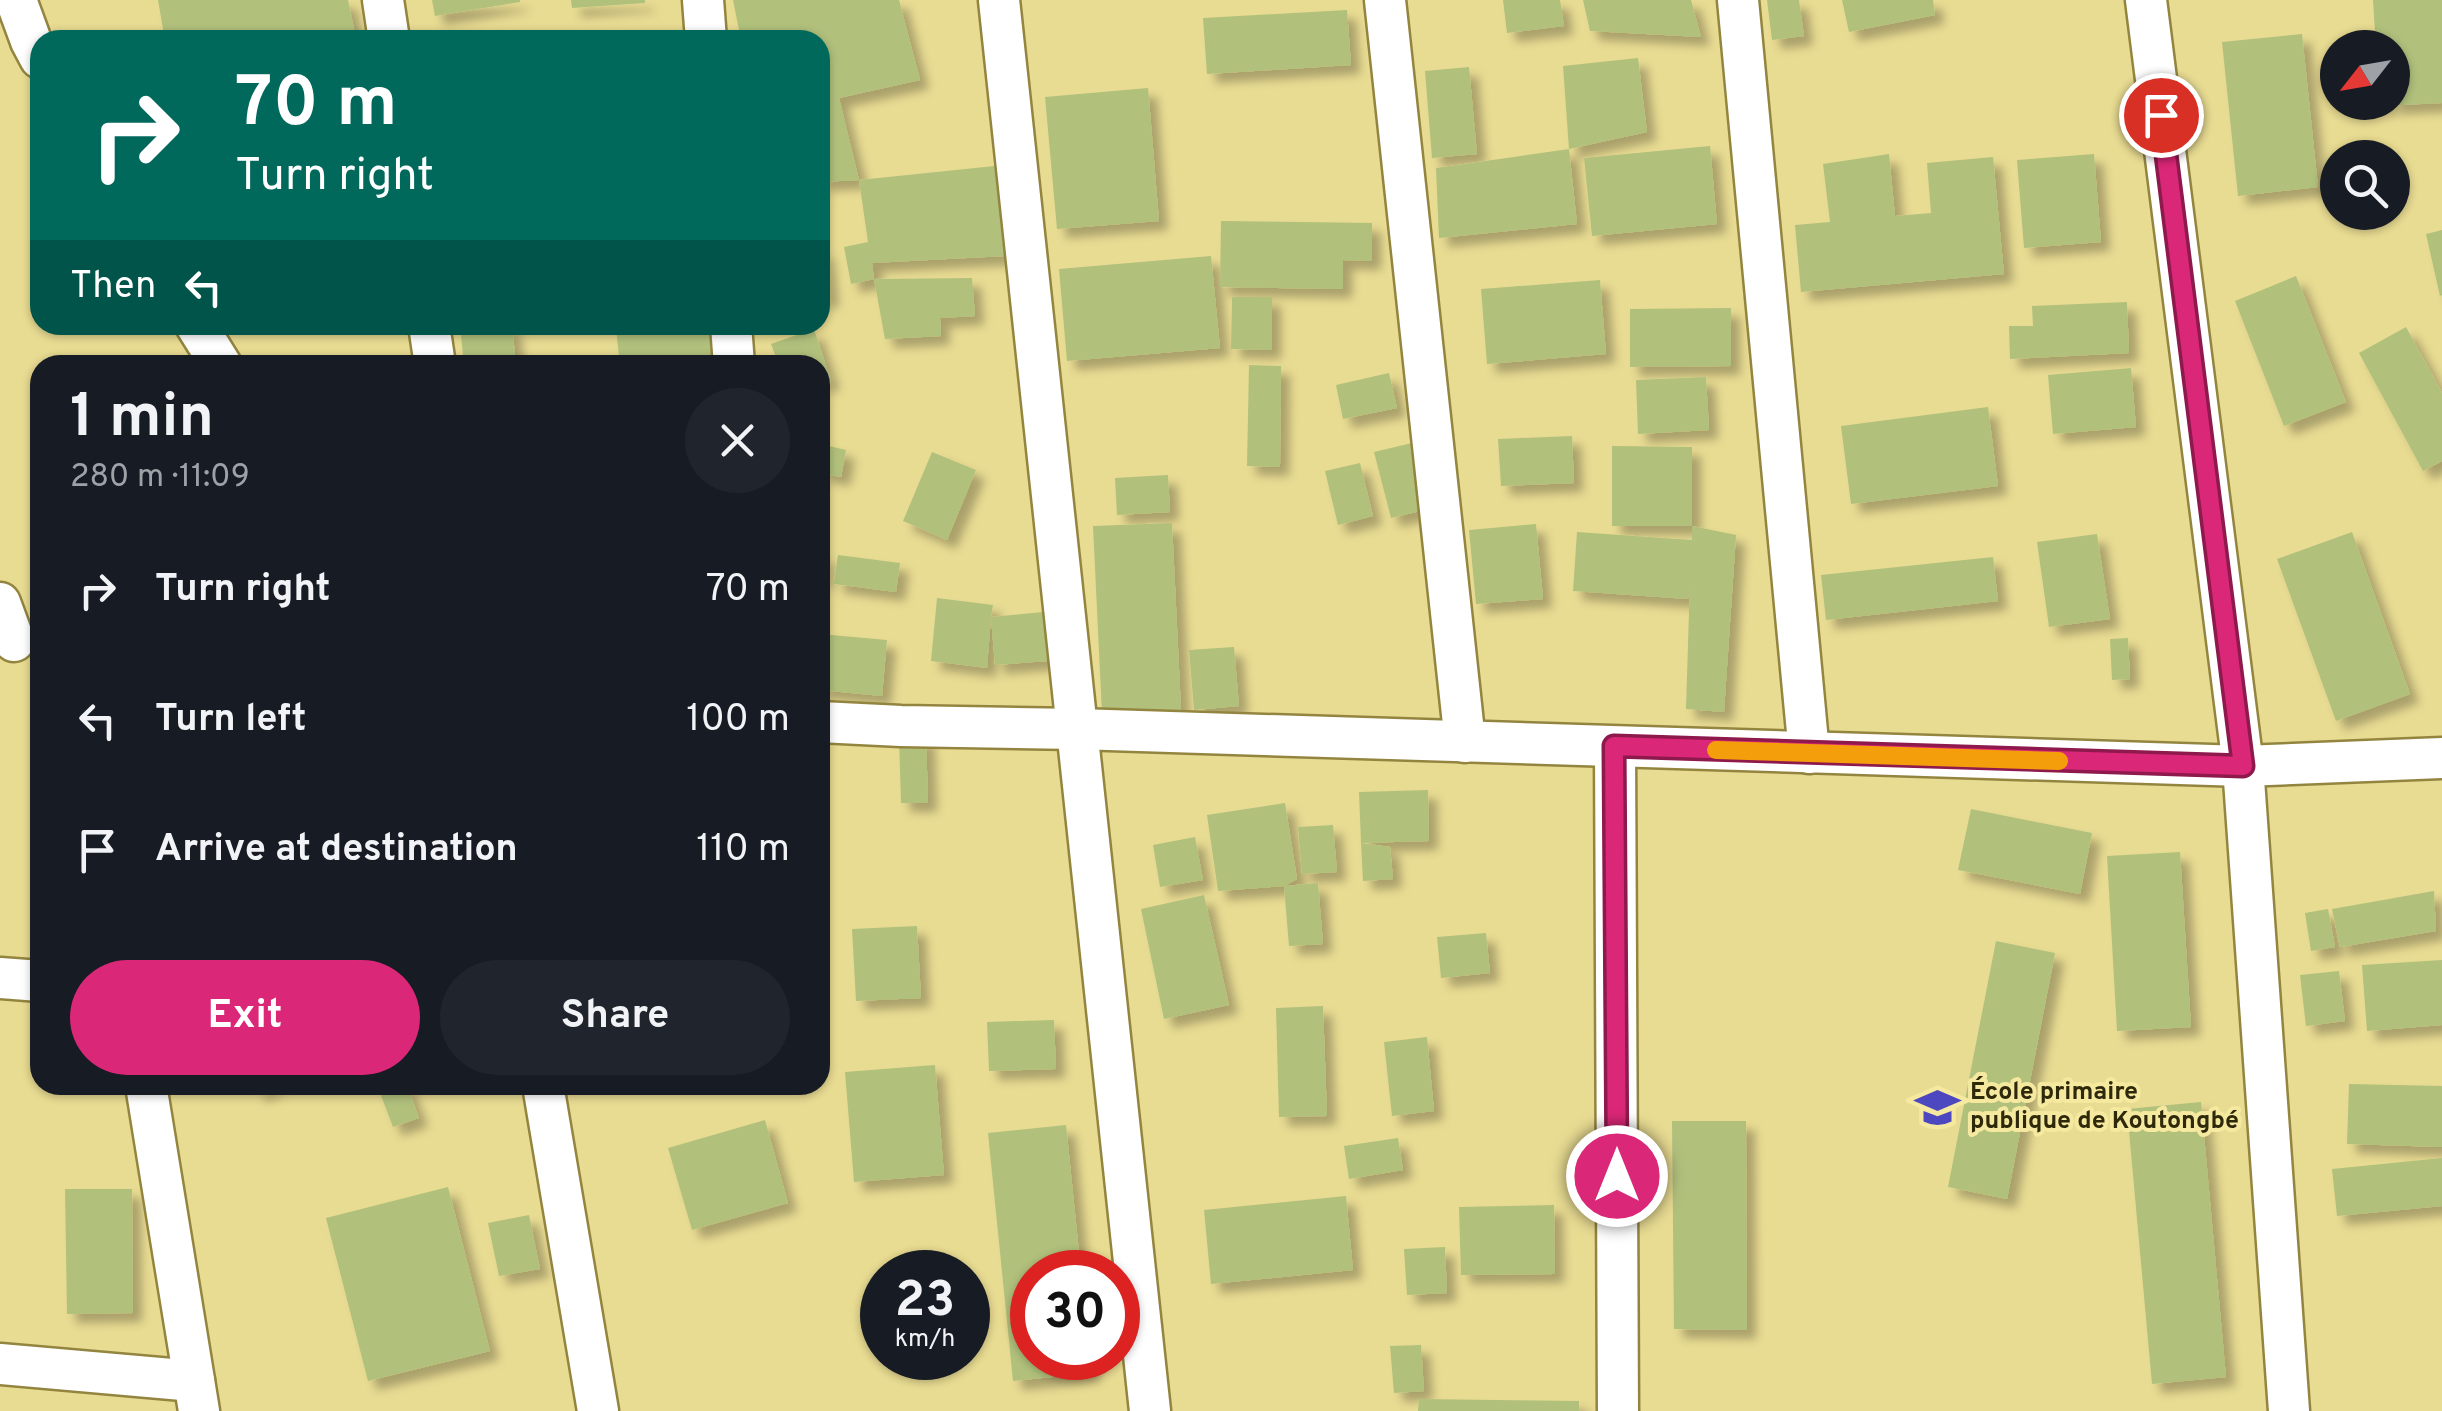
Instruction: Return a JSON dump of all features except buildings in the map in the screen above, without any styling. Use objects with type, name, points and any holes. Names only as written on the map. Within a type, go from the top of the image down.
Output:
[{"type":"street","points":[[16,0],[30,42]]},
{"type":"street","points":[[383,0],[388,30]]},
{"type":"street","points":[[702,0],[705,30]]},
{"type":"street","points":[[1000,0],[1150,1411]]},
{"type":"street","points":[[1385,0],[1465,742]]},
{"type":"street","points":[[1738,0],[1809,753]]},
{"type":"street","points":[[2146,0],[2243,766],[2289,1411]]},
{"type":"street","points":[[0,602],[18,641]]},
{"type":"street","points":[[830,722],[2243,766],[2442,758]]},
{"type":"street","points":[[1614,746],[1618,1411]]},
{"type":"street","points":[[0,978],[30,980]]},
{"type":"street","points":[[0,1364],[197,1396],[148,1095]]},
{"type":"street","points":[[545,1095],[598,1411]]},
{"type":"slow traffic","points":[[1716,750],[2059,761]]},
{"type":"place","name":"École primaire publique de Koutongbé","points":[[1937,1107]]},
{"type":"route","points":[[1617,1176],[1614,746],[2243,766],[2161,115]]}]
